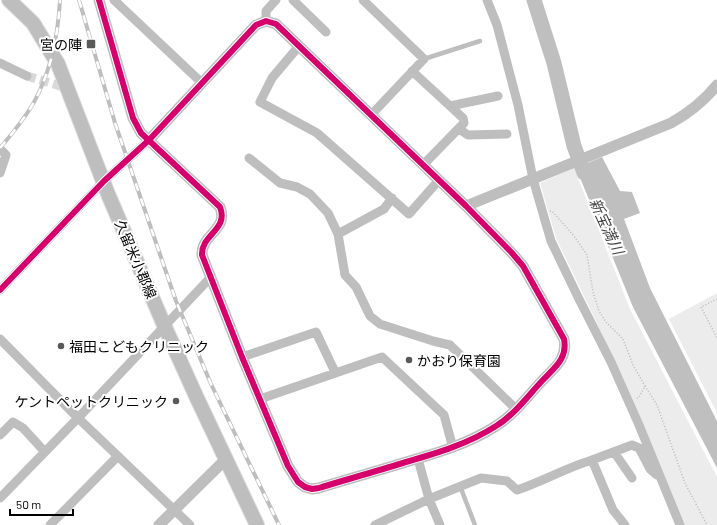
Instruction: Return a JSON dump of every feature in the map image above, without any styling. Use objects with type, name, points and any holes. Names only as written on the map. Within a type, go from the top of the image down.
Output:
[{"type":"main road","name":"久留米小郡線","points":[[9,0],[33,23],[58,64],[104,181],[164,325],[257,525]]},
{"type":"street","points":[[0,290],[104,181],[149,140],[256,25],[266,21],[276,24],[466,206],[524,266],[564,339],[566,346],[564,355],[557,365],[516,409],[497,426],[479,437],[453,448],[418,459],[312,490],[305,488],[298,482],[288,466],[242,357],[202,255],[204,243],[219,227],[222,221],[223,213],[220,207],[149,140],[137,127],[98,0]]},
{"type":"street","points":[[114,0],[202,83]]},
{"type":"street","points":[[266,21],[266,11],[276,0]]},
{"type":"street","points":[[293,0],[326,32]]},
{"type":"street","points":[[363,0],[424,59],[370,115]]},
{"type":"street","points":[[487,0],[497,25],[518,105],[533,179],[551,241],[612,362],[680,525]]},
{"type":"street","points":[[299,46],[272,78],[260,102],[317,133],[409,214],[438,180]]},
{"type":"street","points":[[0,63],[27,76]]},
{"type":"street","points":[[412,71],[463,118],[464,123],[423,165]]},
{"type":"street","points":[[466,206],[682,117],[696,106],[717,85]]},
{"type":"street","points":[[450,106],[498,96]]},
{"type":"street","points":[[459,129],[468,135],[508,134]]},
{"type":"street","points":[[0,149],[6,155],[0,173]]},
{"type":"street","points":[[249,158],[280,183],[297,187],[310,194],[328,213],[338,234],[345,275],[356,287],[370,316],[380,324],[450,345],[516,409]]},
{"type":"street","points":[[338,234],[384,209],[392,198]]},
{"type":"street","points":[[0,498],[210,278]]},
{"type":"street","points":[[242,357],[316,332],[335,372]]},
{"type":"street","points":[[0,339],[78,418],[190,525]]},
{"type":"street","points":[[260,399],[382,356],[444,415],[453,448]]},
{"type":"street","points":[[0,435],[13,422],[23,428],[45,452]]},
{"type":"street","points":[[375,525],[429,499],[481,478],[506,481],[517,490],[549,478],[576,465],[632,445],[638,448],[650,469],[660,477]]},
{"type":"street","points":[[614,452],[632,478]]},
{"type":"street","points":[[50,525],[118,456]]},
{"type":"street","points":[[158,525],[226,459]]},
{"type":"street","points":[[418,459],[429,499],[440,525]]},
{"type":"street","points":[[592,460],[613,510],[625,525]]},
{"type":"lane","points":[[424,59],[480,41]]},
{"type":"lane","points":[[460,486],[475,525]]},
{"type":"path","points":[[542,211],[552,211],[574,236],[587,254],[593,292],[599,311],[606,322],[623,339],[634,365],[657,405],[685,483],[707,525]]},
{"type":"path","points":[[717,299],[701,307],[717,338]]},
{"type":"path","points":[[630,404],[639,396],[645,386]]},
{"type":"shaded area","points":[[574,168],[630,309],[717,477],[717,525],[682,525],[644,428],[594,317],[556,238],[540,183]]},
{"type":"shaded area","points":[[717,293],[717,413],[669,319]]},
{"type":"water","points":[[602,157],[620,191],[632,192],[640,213],[624,219],[650,288],[717,421],[717,468],[633,307],[576,168]]},
{"type":"waterway","name":"新宝満川","points":[[534,0],[554,63],[574,146],[584,173]]},
{"type":"tunnel","points":[[27,76],[67,88]]},
{"type":"railway","points":[[0,148],[18,126],[33,104],[45,79],[55,40],[60,0]]},
{"type":"railway","points":[[79,0],[115,123],[176,301],[211,384],[279,525]]},
{"type":"cycle path","points":[[0,290],[104,181],[149,140],[256,25],[266,21],[276,24],[466,206],[512,253],[523,266],[564,339],[565,346],[562,358],[555,368],[503,422],[474,438],[429,455],[319,488],[312,489],[305,487],[298,482],[288,466],[242,357],[202,255],[206,242],[221,221],[222,215],[220,207],[141,133],[133,118],[99,0]]},
{"type":"place","name":"宮の陣","points":[[91,44]]},
{"type":"place","name":"福田こどもクリニック","points":[[61,346]]},
{"type":"place","name":"かおり保育園","points":[[409,360]]},
{"type":"place","name":"ケントペットクリニック","points":[[176,401]]}]
